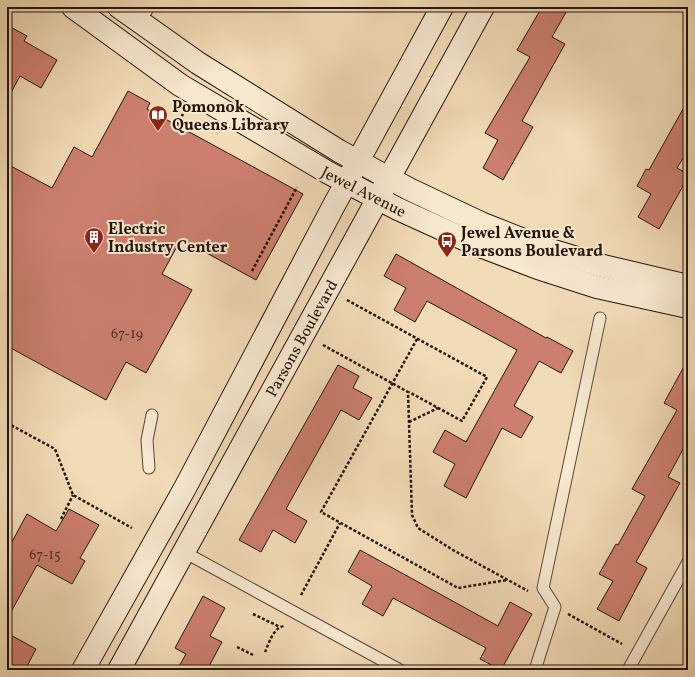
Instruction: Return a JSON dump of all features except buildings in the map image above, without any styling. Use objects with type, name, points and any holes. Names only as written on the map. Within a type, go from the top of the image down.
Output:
[{"type":"street","name":"Jewel Avenue","points":[[73,7],[180,85],[378,200],[475,244],[538,268],[597,287],[688,307]]},
{"type":"street","name":"Jewel Avenue","points":[[119,7],[144,14],[198,63],[359,161],[483,224],[544,248],[603,266],[688,286]]},
{"type":"street","name":"Parsons Boulevard","points":[[83,670],[185,488],[442,7]]},
{"type":"street","name":"Parsons Boulevard","points":[[119,670],[483,7]]},
{"type":"lane","points":[[535,670],[555,607],[543,588],[600,318]]},
{"type":"lane","points":[[149,468],[147,440],[152,415]]},
{"type":"lane","points":[[184,552],[400,670]]},
{"type":"lane","points":[[628,670],[688,562]]},
{"type":"path","points":[[177,125],[183,114]]},
{"type":"path","points":[[252,271],[297,187]]},
{"type":"path","points":[[323,345],[462,421],[487,377],[348,300]]},
{"type":"path","points":[[417,339],[320,512],[458,588],[507,580]]},
{"type":"path","points":[[408,392],[414,522],[418,528],[453,550],[528,592],[543,588]]},
{"type":"path","points":[[409,422],[438,408]]},
{"type":"path","points":[[7,423],[55,449],[74,495],[132,528]]},
{"type":"path","points":[[61,519],[74,495]]},
{"type":"path","points":[[301,595],[340,523]]},
{"type":"path","points":[[555,607],[622,644]]},
{"type":"path","points":[[253,614],[280,627],[284,626],[291,629]]},
{"type":"path","points":[[265,652],[276,630],[280,627]]},
{"type":"path","points":[[237,647],[253,655]]},
{"type":"place","name":"Pomonok Queens Library","points":[[158,132]]},
{"type":"place","name":"Electric Industry Center","points":[[94,254]]},
{"type":"place","name":"Jewel Avenue & Parsons Boulevard","points":[[447,258]]}]
